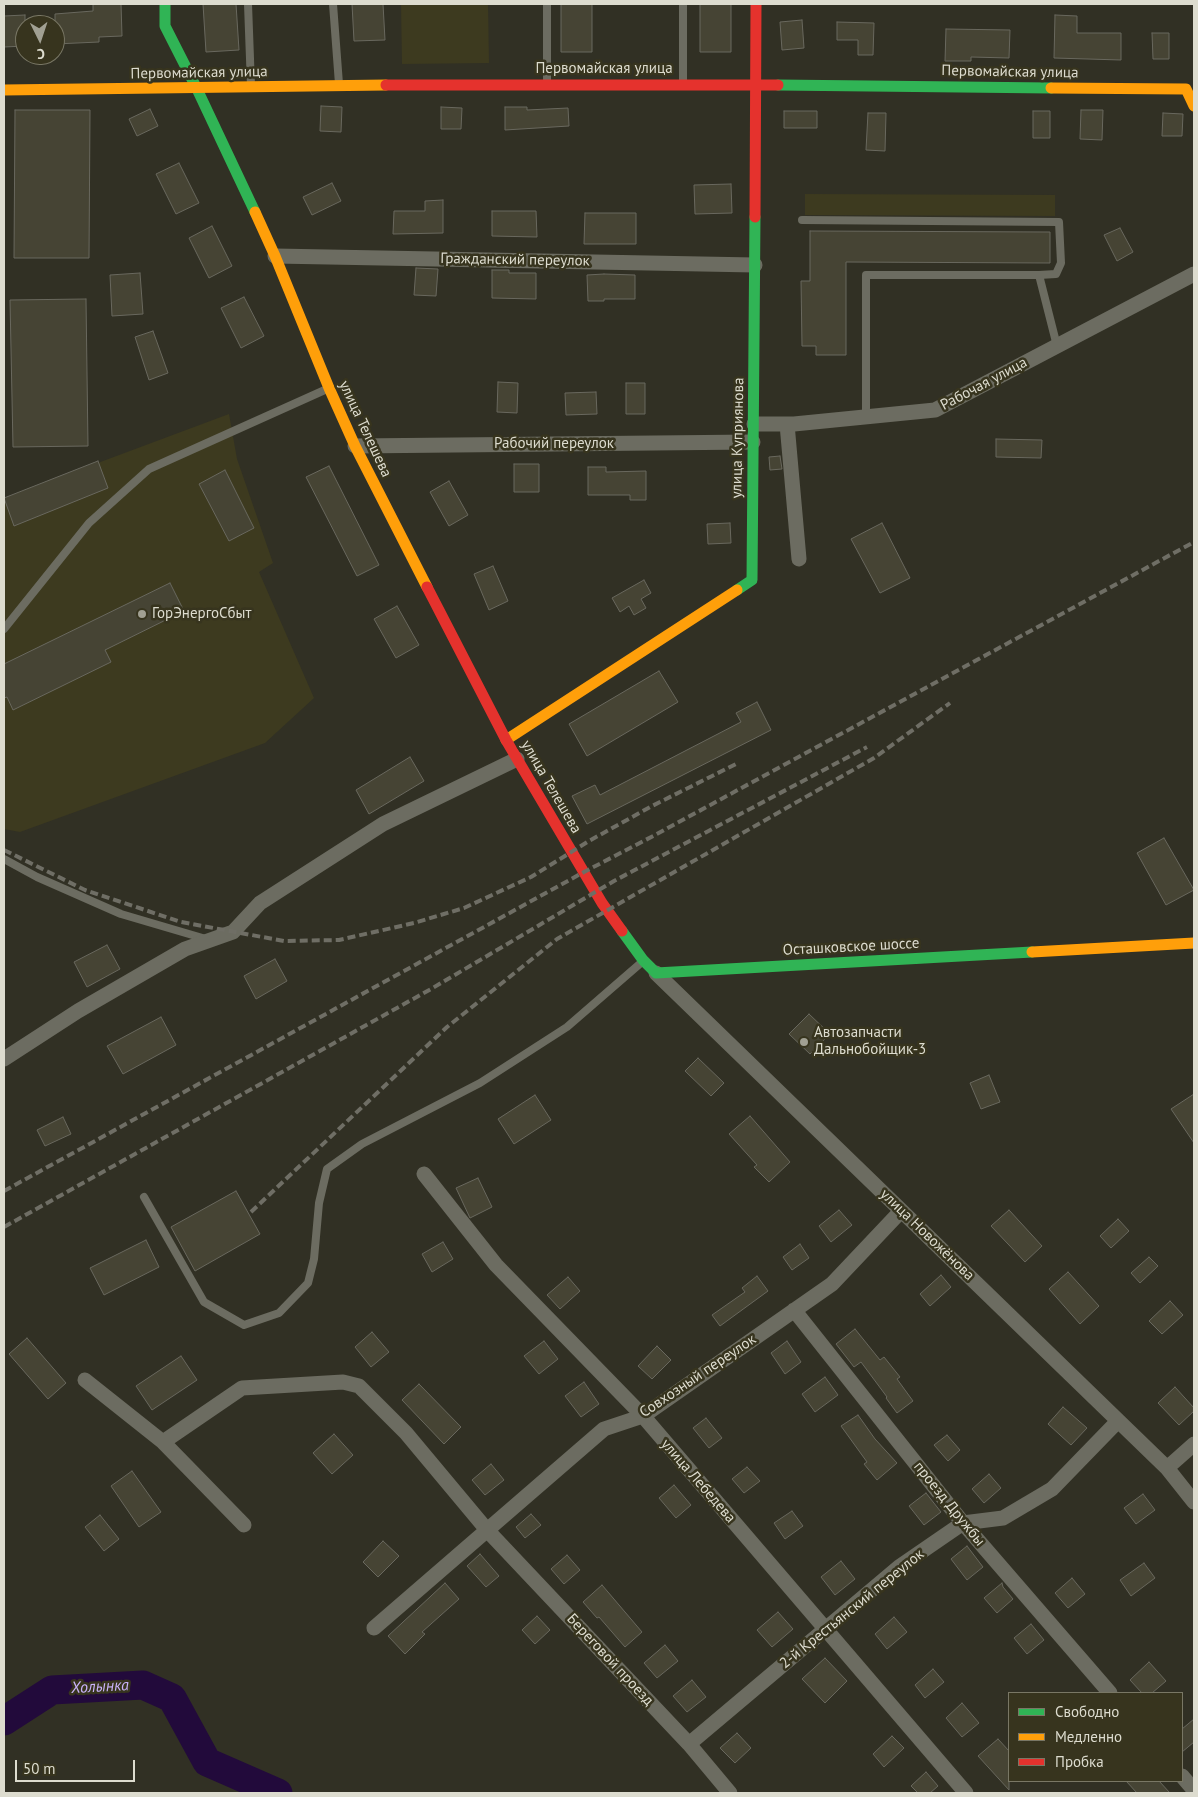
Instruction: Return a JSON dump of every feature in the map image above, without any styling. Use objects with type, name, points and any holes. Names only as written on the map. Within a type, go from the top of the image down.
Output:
[{"type":"street","name":"улица Телешева","points":[[165,4],[166,26],[275,256],[355,446],[506,740],[602,903],[643,960]]},
{"type":"street","name":"улица Куприянова","points":[[506,740],[752,580],[756,4]]},
{"type":"street","name":"Первомайская улица","points":[[4,90],[548,84],[756,84],[1186,89],[1194,106]]},
{"type":"street","name":"Гражданский переулок","points":[[275,256],[755,265]]},
{"type":"street","name":"Рабочая улица","points":[[754,424],[787,424],[935,410],[1194,274]]},
{"type":"street","points":[[787,424],[799,559]]},
{"type":"street","name":"Рабочий переулок","points":[[355,446],[753,442]]},
{"type":"street","points":[[4,1059],[78,1011],[185,950],[233,932],[260,903],[383,824],[517,759]]},
{"type":"street","name":"Осташковское шоссе","points":[[656,972],[1194,943]]},
{"type":"street","points":[[643,960],[656,972]]},
{"type":"street","name":"улица Новожёнова","points":[[656,972],[1167,1468],[1194,1502]]},
{"type":"street","name":"улица Лебедева","points":[[424,1174],[496,1265],[643,1416],[966,1793]]},
{"type":"street","name":"Совхозный переулок","points":[[374,1628],[604,1429],[643,1416],[832,1284],[901,1211]]},
{"type":"street","name":"проезд Дружбы","points":[[794,1310],[963,1523],[1109,1692]]},
{"type":"street","points":[[85,1380],[163,1442],[244,1526]]},
{"type":"street","name":"Береговой проезд","points":[[163,1442],[242,1388],[343,1382],[360,1386],[406,1433],[487,1530],[689,1744],[730,1793]]},
{"type":"street","name":"2-й Крестьянский переулок","points":[[689,1744],[899,1567],[963,1523],[1003,1518],[1052,1489],[1118,1421]]},
{"type":"street","points":[[1167,1468],[1194,1444]]},
{"type":"street","points":[[1183,1777],[1194,1790]]},
{"type":"lane","points":[[248,4],[251,88]]},
{"type":"lane","points":[[333,4],[340,86]]},
{"type":"lane","points":[[547,4],[548,84]]},
{"type":"lane","points":[[683,4],[683,84]]},
{"type":"lane","points":[[802,220],[1059,222],[1061,263],[1056,274],[866,275],[866,417]]},
{"type":"lane","points":[[1039,275],[1057,346]]},
{"type":"lane","points":[[4,629],[89,523],[149,469],[329,388]]},
{"type":"lane","points":[[4,859],[37,877],[121,914],[210,940]]},
{"type":"lane","points":[[144,1197],[204,1302],[244,1325],[279,1313],[308,1283],[314,1259],[319,1203],[327,1168],[362,1144],[480,1083],[567,1027],[643,960]]},
{"type":"shaded area","points":[[401,4],[488,4],[489,63],[402,64]]},
{"type":"shaded area","points":[[805,194],[1055,195],[1055,216],[805,215]]},
{"type":"shaded area","points":[[229,414],[237,459],[273,563],[259,572],[314,698],[265,743],[20,832],[4,829],[4,498]]},
{"type":"building","points":[[93,4],[121,4],[122,36],[99,37],[99,42],[65,44],[65,15],[55,14],[93,11]]},
{"type":"building","points":[[203,4],[236,4],[239,50],[206,52]]},
{"type":"building","points":[[352,4],[383,4],[385,40],[354,41]]},
{"type":"building","points":[[561,4],[592,4],[592,52],[561,52]]},
{"type":"building","points":[[700,4],[731,4],[731,52],[700,52]]},
{"type":"building","points":[[15,15],[15,46],[4,47],[4,16]]},
{"type":"building","points":[[1055,15],[1077,16],[1077,33],[1121,33],[1121,60],[1054,58]]},
{"type":"building","points":[[802,20],[804,48],[782,50],[780,22]]},
{"type":"building","points":[[837,22],[874,23],[873,55],[858,55],[858,40],[837,40]]},
{"type":"building","points":[[946,29],[1010,30],[1009,58],[971,57],[971,61],[945,61]]},
{"type":"building","points":[[1152,33],[1169,33],[1169,59],[1153,59]]},
{"type":"building","points":[[321,106],[342,107],[341,132],[320,131]]},
{"type":"building","points":[[441,107],[462,108],[461,129],[441,129]]},
{"type":"building","points":[[505,107],[527,107],[527,110],[568,108],[569,126],[505,130]]},
{"type":"building","points":[[150,109],[158,126],[137,136],[129,119]]},
{"type":"building","points":[[15,110],[90,110],[89,258],[14,258]]},
{"type":"building","points":[[1081,110],[1103,110],[1102,140],[1080,139]]},
{"type":"building","points":[[784,111],[817,111],[817,128],[784,128]]},
{"type":"building","points":[[1033,111],[1050,111],[1050,138],[1033,138]]},
{"type":"building","points":[[868,113],[886,113],[885,151],[866,150]]},
{"type":"building","points":[[1163,113],[1183,114],[1182,136],[1162,136]]},
{"type":"building","points":[[179,163],[199,203],[176,214],[156,174]]},
{"type":"building","points":[[332,183],[341,201],[312,215],[303,197]]},
{"type":"building","points":[[731,184],[732,213],[695,214],[694,185]]},
{"type":"building","points":[[443,200],[443,233],[393,234],[394,211],[425,211],[425,201]]},
{"type":"building","points":[[492,211],[536,211],[537,237],[492,236]]},
{"type":"building","points":[[585,213],[636,213],[636,244],[584,244]]},
{"type":"building","points":[[212,226],[232,266],[209,278],[189,238]]},
{"type":"building","points":[[1120,228],[1133,252],[1117,261],[1104,235]]},
{"type":"building","points":[[810,231],[1050,232],[1050,263],[846,262],[846,355],[816,355],[816,346],[802,346],[801,281],[810,281]]},
{"type":"building","points":[[416,268],[438,269],[436,296],[414,295]]},
{"type":"building","points":[[492,270],[509,270],[509,273],[536,273],[536,299],[492,298]]},
{"type":"building","points":[[140,273],[143,314],[112,316],[110,275]]},
{"type":"building","points":[[587,275],[635,275],[635,299],[588,301]]},
{"type":"building","points":[[244,297],[264,336],[241,348],[221,308]]},
{"type":"building","points":[[86,299],[88,446],[13,447],[10,300]]},
{"type":"building","points":[[153,331],[168,373],[149,380],[135,337]]},
{"type":"building","points":[[498,382],[518,383],[517,413],[497,412]]},
{"type":"building","points":[[626,383],[645,383],[645,414],[626,414]]},
{"type":"building","points":[[596,392],[597,414],[566,415],[565,393]]},
{"type":"building","points":[[996,439],[1042,440],[1041,458],[996,457]]},
{"type":"building","points":[[780,456],[782,469],[770,470],[769,457]]},
{"type":"building","points":[[98,461],[108,488],[14,526],[4,498]]},
{"type":"building","points":[[514,464],[539,464],[539,492],[514,492]]},
{"type":"building","points":[[329,466],[379,565],[357,576],[306,477]]},
{"type":"building","points":[[588,467],[606,467],[606,472],[646,471],[646,500],[630,500],[630,495],[588,495]]},
{"type":"building","points":[[225,470],[254,528],[229,541],[199,484]]},
{"type":"building","points":[[449,481],[468,515],[449,526],[430,492]]},
{"type":"building","points":[[730,523],[731,543],[708,544],[707,524]]},
{"type":"building","points":[[882,523],[910,578],[880,593],[851,539]]},
{"type":"building","points":[[493,566],[508,601],[489,610],[474,574]]},
{"type":"building","points":[[644,580],[651,593],[641,599],[646,608],[634,615],[629,606],[620,612],[612,598]]},
{"type":"building","points":[[170,583],[184,611],[105,650],[111,662],[13,710],[7,697],[4,698],[4,664]]},
{"type":"building","points":[[397,606],[419,645],[396,658],[374,619]]},
{"type":"building","points":[[659,671],[678,702],[587,756],[569,724]]},
{"type":"building","points":[[757,702],[771,730],[587,824],[572,796],[595,785],[600,795],[741,722],[736,713]]},
{"type":"building","points":[[410,757],[424,781],[369,814],[356,790]]},
{"type":"building","points":[[1164,838],[1194,890],[1166,905],[1137,853]]},
{"type":"building","points":[[107,945],[120,969],[87,987],[74,962]]},
{"type":"building","points":[[275,959],[287,981],[256,999],[244,976]]},
{"type":"building","points":[[809,1014],[830,1034],[810,1054],[789,1034]]},
{"type":"building","points":[[161,1017],[176,1045],[123,1074],[107,1046]]},
{"type":"building","points":[[698,1058],[724,1083],[711,1096],[685,1071]]},
{"type":"building","points":[[989,1075],[1000,1102],[981,1109],[970,1083]]},
{"type":"building","points":[[1194,1094],[1194,1143],[1171,1109]]},
{"type":"building","points":[[535,1095],[551,1120],[514,1144],[498,1119]]},
{"type":"building","points":[[750,1116],[790,1162],[769,1182],[754,1167],[757,1165],[729,1134]]},
{"type":"building","points":[[63,1117],[71,1134],[45,1146],[37,1130]]},
{"type":"building","points":[[478,1178],[492,1207],[470,1218],[456,1188]]},
{"type":"building","points":[[236,1191],[260,1234],[195,1271],[171,1227]]},
{"type":"building","points":[[839,1210],[852,1225],[831,1242],[819,1226]]},
{"type":"building","points":[[1009,1210],[1042,1246],[1025,1262],[991,1226]]},
{"type":"building","points":[[1118,1219],[1129,1231],[1111,1248],[1100,1236]]},
{"type":"building","points":[[146,1240],[159,1267],[104,1295],[90,1268]]},
{"type":"building","points":[[443,1242],[453,1259],[432,1272],[422,1254]]},
{"type":"building","points":[[800,1244],[809,1258],[792,1270],[783,1257]]},
{"type":"building","points":[[1149,1257],[1158,1266],[1140,1283],[1131,1273]]},
{"type":"building","points":[[1068,1272],[1099,1306],[1080,1324],[1049,1289]]},
{"type":"building","points":[[941,1275],[951,1287],[930,1306],[920,1294]]},
{"type":"building","points":[[757,1276],[768,1291],[720,1326],[712,1315],[745,1292],[742,1288]]},
{"type":"building","points":[[568,1277],[580,1291],[560,1309],[547,1295]]},
{"type":"building","points":[[1170,1301],[1183,1315],[1162,1334],[1149,1321]]},
{"type":"building","points":[[855,1329],[880,1360],[884,1357],[900,1377],[897,1379],[913,1401],[897,1413],[861,1362],[854,1367],[836,1344]]},
{"type":"building","points":[[372,1332],[389,1352],[371,1367],[355,1347]]},
{"type":"building","points":[[27,1338],[66,1383],[48,1399],[9,1354]]},
{"type":"building","points":[[544,1341],[558,1359],[539,1374],[524,1356]]},
{"type":"building","points":[[787,1341],[801,1362],[785,1374],[771,1353]]},
{"type":"building","points":[[657,1346],[671,1360],[652,1379],[638,1366]]},
{"type":"building","points":[[181,1356],[197,1380],[152,1410],[136,1386]]},
{"type":"building","points":[[825,1377],[838,1395],[815,1412],[802,1394]]},
{"type":"building","points":[[584,1382],[599,1404],[581,1417],[565,1396]]},
{"type":"building","points":[[419,1384],[461,1427],[444,1444],[402,1400]]},
{"type":"building","points":[[1175,1387],[1194,1408],[1194,1411],[1179,1425],[1158,1403]]},
{"type":"building","points":[[1063,1407],[1087,1428],[1071,1445],[1048,1424]]},
{"type":"building","points":[[858,1415],[875,1439],[897,1463],[877,1480],[864,1464],[867,1462],[841,1426]]},
{"type":"building","points":[[706,1418],[722,1438],[709,1448],[693,1428]]},
{"type":"building","points":[[334,1434],[353,1455],[332,1474],[313,1453]]},
{"type":"building","points":[[947,1435],[960,1450],[948,1461],[934,1445]]},
{"type":"building","points":[[491,1464],[504,1480],[485,1495],[472,1480]]},
{"type":"building","points":[[747,1467],[760,1481],[744,1493],[732,1479]]},
{"type":"building","points":[[132,1471],[161,1512],[139,1527],[111,1486]]},
{"type":"building","points":[[989,1474],[1001,1488],[984,1503],[972,1489]]},
{"type":"building","points":[[674,1485],[691,1505],[676,1518],[659,1498]]},
{"type":"building","points":[[926,1493],[941,1512],[924,1525],[909,1506]]},
{"type":"building","points":[[1143,1494],[1155,1510],[1136,1524],[1124,1508]]},
{"type":"building","points":[[792,1511],[803,1526],[785,1539],[774,1523]]},
{"type":"building","points":[[531,1514],[541,1525],[525,1538],[516,1527]]},
{"type":"building","points":[[100,1515],[119,1539],[104,1551],[85,1527]]},
{"type":"building","points":[[383,1541],[399,1556],[378,1577],[363,1562]]},
{"type":"building","points":[[967,1546],[983,1567],[967,1580],[951,1559]]},
{"type":"building","points":[[480,1554],[499,1576],[486,1587],[467,1566]]},
{"type":"building","points":[[567,1555],[580,1570],[564,1584],[551,1569]]},
{"type":"building","points":[[841,1561],[855,1579],[835,1595],[821,1577]]},
{"type":"building","points":[[1144,1563],[1155,1578],[1131,1596],[1120,1580]]},
{"type":"building","points":[[1072,1578],[1085,1594],[1068,1608],[1055,1593]]},
{"type":"building","points":[[445,1583],[459,1599],[422,1632],[425,1634],[405,1654],[388,1636]]},
{"type":"building","points":[[1002,1583],[1013,1599],[997,1613],[984,1598]]},
{"type":"building","points":[[602,1585],[642,1632],[625,1647],[583,1602]]},
{"type":"building","points":[[778,1612],[793,1629],[772,1647],[757,1630]]},
{"type":"building","points":[[537,1616],[550,1630],[535,1644],[522,1630]]},
{"type":"building","points":[[894,1617],[907,1632],[887,1649],[875,1634]]},
{"type":"building","points":[[1031,1624],[1044,1640],[1027,1654],[1014,1638]]},
{"type":"building","points":[[665,1645],[678,1661],[657,1678],[644,1663]]},
{"type":"building","points":[[825,1658],[847,1681],[825,1703],[802,1679]]},
{"type":"building","points":[[1149,1662],[1166,1681],[1153,1692],[1141,1692],[1130,1680]]},
{"type":"building","points":[[933,1669],[944,1682],[925,1698],[915,1685]]},
{"type":"building","points":[[692,1680],[706,1697],[687,1712],[673,1696]]},
{"type":"building","points":[[962,1703],[979,1723],[962,1737],[946,1718]]},
{"type":"building","points":[[1194,1719],[1194,1742],[1183,1751],[1183,1728]]},
{"type":"building","points":[[737,1733],[751,1748],[735,1763],[720,1748]]},
{"type":"building","points":[[892,1736],[904,1748],[884,1767],[873,1754]]},
{"type":"building","points":[[998,1739],[1008,1750],[1009,1790],[978,1756]]},
{"type":"building","points":[[926,1772],[938,1786],[930,1793],[918,1793],[911,1786]]},
{"type":"building","points":[[1127,1782],[1160,1782],[1170,1793],[1137,1793]]},
{"type":"waterway","name":"Холынка","points":[[4,1721],[52,1690],[143,1685],[172,1698],[207,1762],[278,1793]]},
{"type":"railway","points":[[4,1191],[584,872],[1194,542]]},
{"type":"railway","points":[[251,1212],[447,1027],[557,939],[874,758],[950,703]]},
{"type":"railway","points":[[4,1227],[431,989],[614,881],[867,747]]},
{"type":"railway","points":[[4,850],[85,890],[181,922],[284,941],[339,940],[414,923],[464,908],[531,877],[589,841],[652,806],[736,764]]},
{"type":"traffic: fast","points":[[165,4],[165,26],[255,212]]},
{"type":"traffic: fast","points":[[778,85],[1051,88]]},
{"type":"traffic: fast","points":[[737,590],[752,580],[755,217]]},
{"type":"traffic: fast","points":[[622,931],[643,960],[656,973],[1032,952]]},
{"type":"traffic: slow","points":[[4,90],[386,85]]},
{"type":"traffic: slow","points":[[1051,88],[1186,89],[1194,106]]},
{"type":"traffic: slow","points":[[255,212],[355,446],[427,587]]},
{"type":"traffic: slow","points":[[506,740],[737,590]]},
{"type":"traffic: slow","points":[[1032,952],[1194,943]]},
{"type":"traffic: jam","points":[[755,217],[756,4]]},
{"type":"traffic: jam","points":[[386,85],[778,85]]},
{"type":"traffic: jam","points":[[427,587],[506,740],[602,903],[622,931]]},
{"type":"place","name":"ГорЭнергоСбыт","points":[[142,614]]},
{"type":"place","name":"Автозапчасти Дальнобойщик-3","points":[[804,1042]]}]
